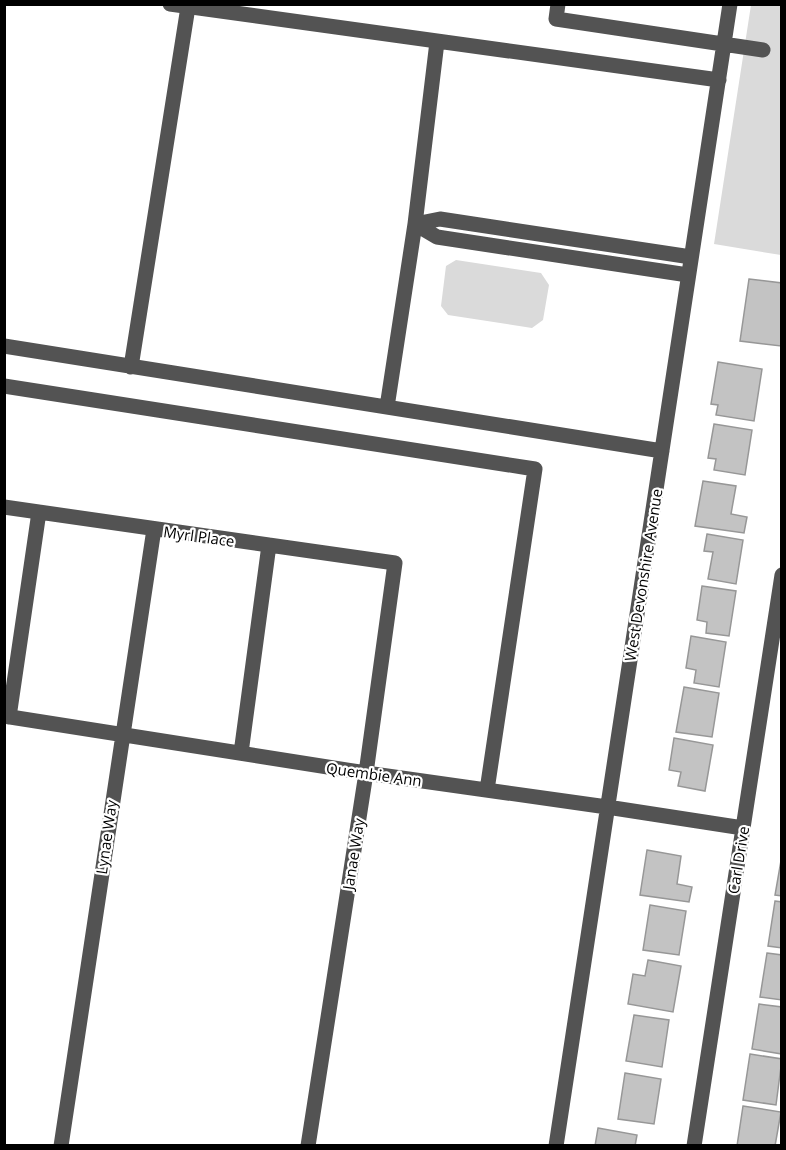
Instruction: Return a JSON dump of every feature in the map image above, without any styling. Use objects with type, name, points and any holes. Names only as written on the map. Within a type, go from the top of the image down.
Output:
[{"type":"street","points":[[170,4],[719,80]]},
{"type":"street","points":[[558,4],[556,19],[763,50]]},
{"type":"street","name":"West Devonshire Avenue","points":[[556,1146],[730,4]]},
{"type":"street","points":[[131,366],[188,7]]},
{"type":"street","points":[[387,407],[415,224],[437,42]]},
{"type":"street","points":[[415,224],[440,219],[691,257]]},
{"type":"street","points":[[415,224],[436,237],[688,275]]},
{"type":"street","points":[[555,255],[558,237]]},
{"type":"street","points":[[620,265],[623,247]]},
{"type":"street","points":[[4,346],[662,451]]},
{"type":"street","points":[[4,387],[536,469],[487,790]]},
{"type":"street","name":"Myrl Place","points":[[4,507],[394,563]]},
{"type":"street","points":[[7,716],[39,512]]},
{"type":"street","name":"Lynae Way","points":[[61,1146],[154,529]]},
{"type":"street","points":[[241,753],[269,545]]},
{"type":"street","name":"Janae Way","points":[[308,1146],[366,773],[394,563]]},
{"type":"street","name":"Carl Drive","points":[[694,1146],[782,574]]},
{"type":"street","name":"Quembie Ann","points":[[7,716],[366,773],[743,828]]},
{"type":"shaded area","points":[[751,5],[781,5],[781,255],[714,244]]},
{"type":"shaded area","points":[[456,260],[541,273],[549,285],[543,320],[532,328],[448,315],[441,306],[446,266]]},
{"type":"building","points":[[749,279],[782,283],[781,346],[740,341]]},
{"type":"building","points":[[718,362],[762,369],[754,421],[716,415],[718,405],[711,404]]},
{"type":"building","points":[[714,424],[752,430],[745,475],[714,470],[716,459],[708,458]]},
{"type":"building","points":[[703,481],[736,486],[731,514],[747,517],[744,533],[695,526]]},
{"type":"building","points":[[707,534],[743,540],[736,584],[708,579],[713,552],[704,551]]},
{"type":"building","points":[[702,586],[736,591],[729,636],[706,633],[707,622],[697,620]]},
{"type":"building","points":[[691,636],[726,642],[719,687],[694,683],[696,670],[686,668]]},
{"type":"building","points":[[684,687],[719,693],[712,737],[676,732]]},
{"type":"building","points":[[674,738],[713,745],[705,791],[678,786],[681,772],[669,770]]},
{"type":"building","points":[[647,850],[681,856],[677,884],[692,887],[689,902],[640,895]]},
{"type":"building","points":[[782,855],[782,896],[775,895]]},
{"type":"building","points":[[775,901],[782,902],[782,948],[768,946]]},
{"type":"building","points":[[650,905],[686,911],[679,955],[643,950]]},
{"type":"building","points":[[767,953],[782,955],[782,1000],[760,997]]},
{"type":"building","points":[[648,960],[681,966],[673,1012],[628,1004],[633,974],[645,976]]},
{"type":"building","points":[[759,1004],[782,1007],[782,1054],[752,1049]]},
{"type":"building","points":[[634,1015],[669,1020],[662,1067],[626,1061]]},
{"type":"building","points":[[750,1054],[782,1059],[776,1105],[743,1100]]},
{"type":"building","points":[[625,1073],[661,1079],[654,1124],[618,1119]]},
{"type":"building","points":[[743,1106],[781,1112],[775,1146],[737,1146]]},
{"type":"building","points":[[598,1128],[637,1135],[635,1146],[595,1146]]}]
